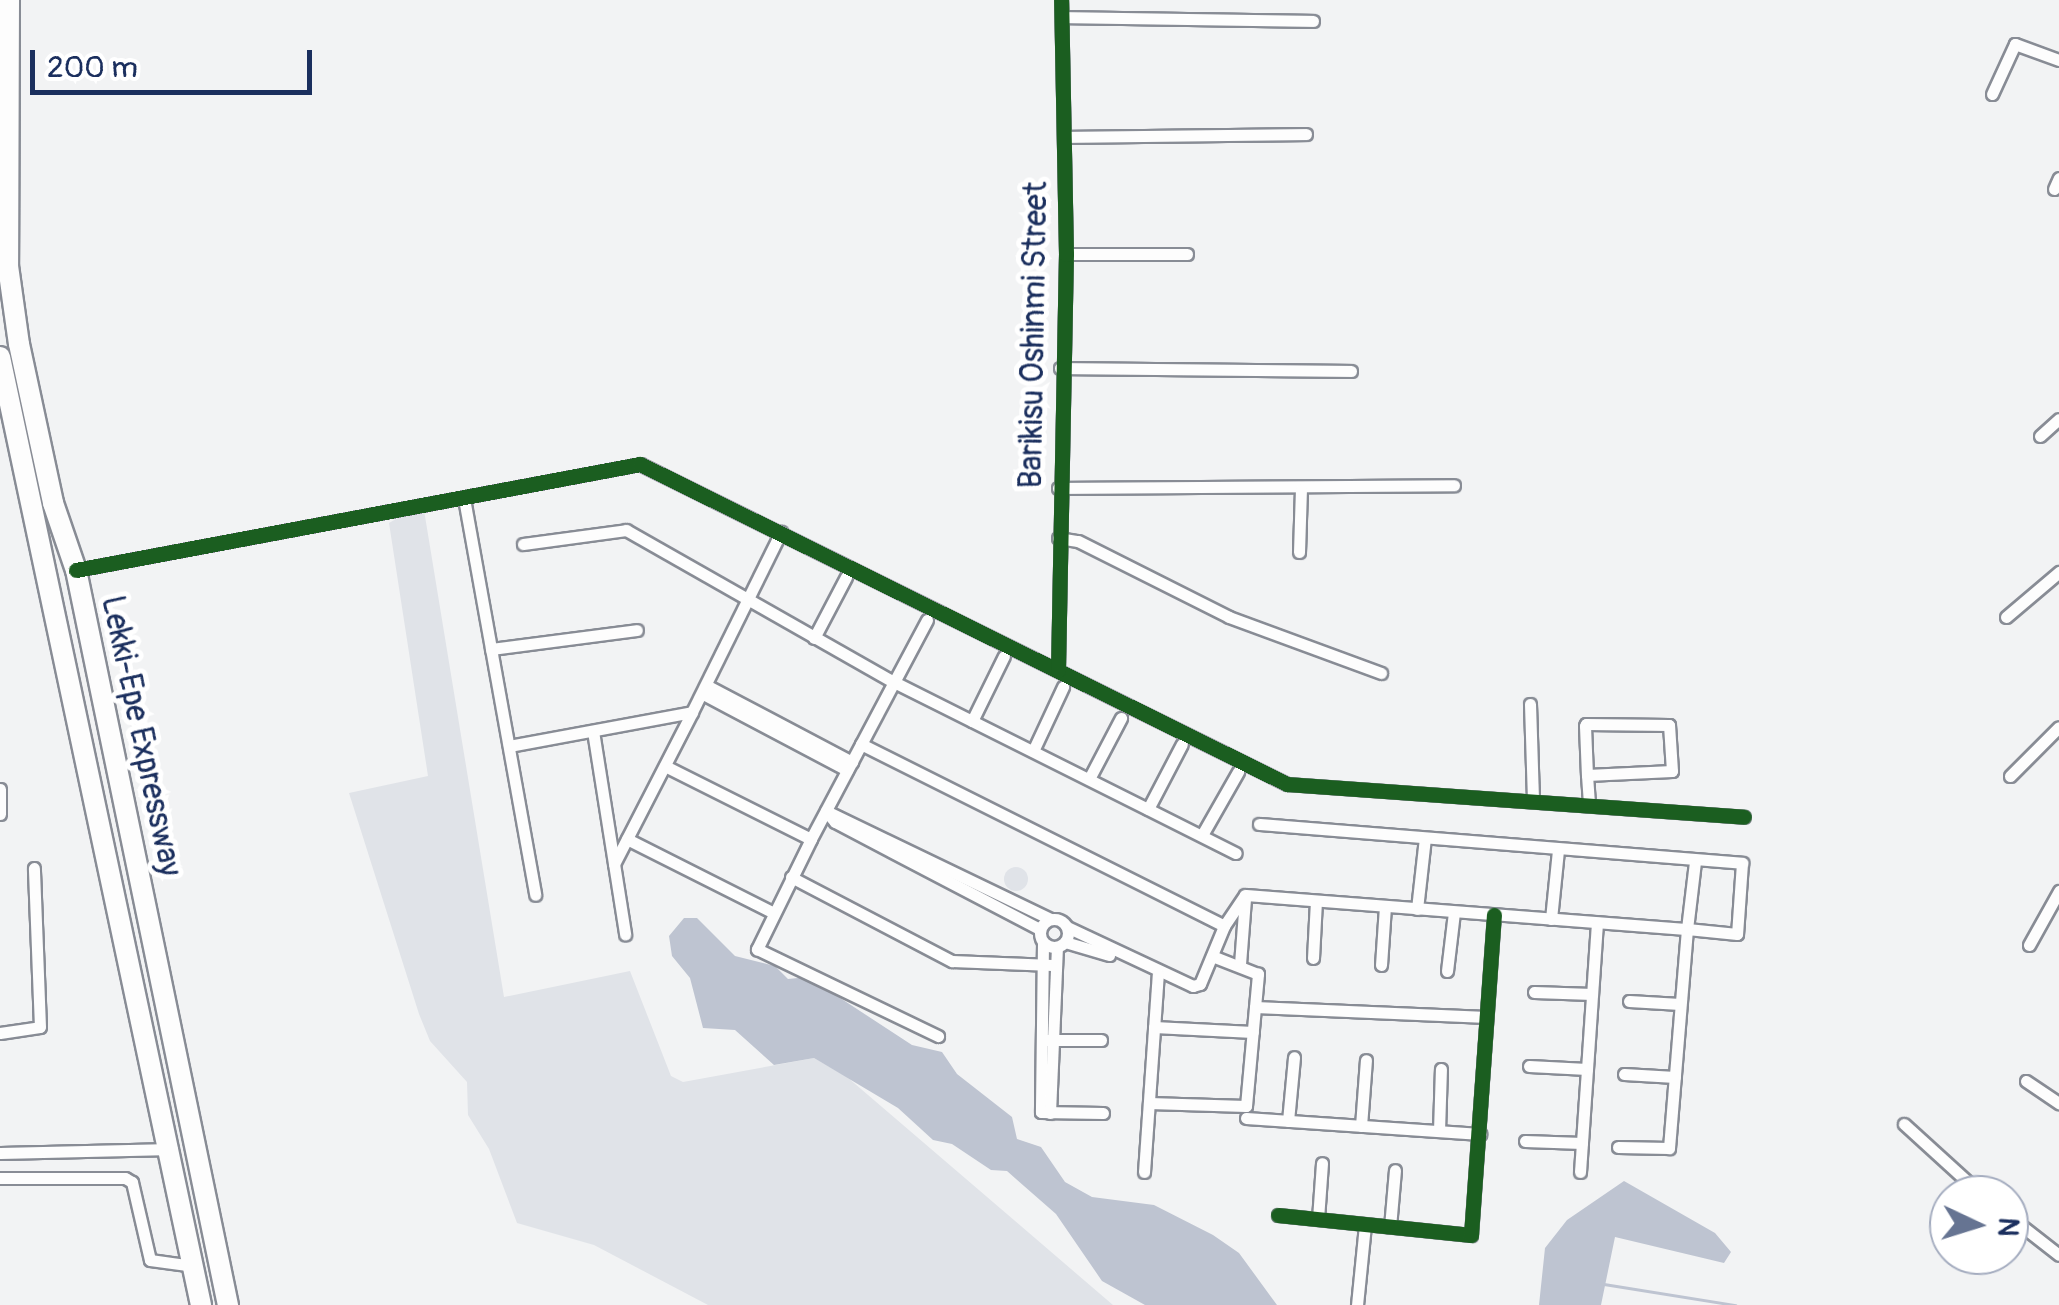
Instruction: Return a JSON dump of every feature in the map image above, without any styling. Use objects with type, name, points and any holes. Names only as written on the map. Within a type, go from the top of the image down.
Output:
[{"type":"highway","name":"Lekki-Epe Expressway","points":[[9,0],[8,266],[32,417],[76,570],[228,1305]]},
{"type":"highway","points":[[0,6],[9,60]]},
{"type":"highway","name":"Lekki-Epe Expressway","points":[[0,357],[202,1305]]},
{"type":"street","name":"Barikisu Oshinmi Street","points":[[1058,670],[1060,368],[1066,254],[1061,0]]},
{"type":"street","points":[[1062,17],[1313,21]]},
{"type":"street","points":[[1992,94],[2015,44],[2059,60]]},
{"type":"street","points":[[1065,137],[1306,134]]},
{"type":"street","points":[[1066,254],[1187,254]]},
{"type":"street","points":[[1060,368],[1351,371]]},
{"type":"street","points":[[2040,436],[2059,419]]},
{"type":"street","points":[[76,570],[633,464],[780,532],[1288,784],[1744,817]]},
{"type":"street","points":[[1058,488],[1300,490],[1454,484]]},
{"type":"street","points":[[1299,552],[1300,490]]},
{"type":"street","points":[[465,504],[535,895]]},
{"type":"street","points":[[523,544],[626,530],[731,585],[746,602],[894,682],[1236,853]]},
{"type":"street","points":[[614,864],[706,690],[780,532]]},
{"type":"street","points":[[1058,538],[1078,541],[1229,617],[1381,672]]},
{"type":"street","points":[[2006,617],[2059,572]]},
{"type":"street","points":[[814,638],[846,577]]},
{"type":"street","points":[[927,620],[756,946],[760,952],[938,1036]]},
{"type":"street","points":[[491,649],[636,630]]},
{"type":"street","points":[[972,721],[1004,656]]},
{"type":"street","points":[[1033,752],[1062,688]]},
{"type":"street","points":[[706,690],[850,766]]},
{"type":"street","points":[[1530,704],[1533,802]]},
{"type":"street","points":[[508,746],[692,712]]},
{"type":"street","points":[[1089,780],[1121,718]]},
{"type":"street","points":[[1587,774],[1672,772],[1667,722],[1586,724],[1587,774],[1588,806]]},
{"type":"street","points":[[2010,776],[2059,727]]},
{"type":"street","points":[[593,730],[625,934]]},
{"type":"street","points":[[861,744],[1224,926]]},
{"type":"street","points":[[1148,809],[1182,744]]},
{"type":"street","points":[[664,766],[811,839]]},
{"type":"street","points":[[1202,835],[1238,772]]},
{"type":"street","points":[[0,788],[0,814]]},
{"type":"street","points":[[826,811],[1136,964],[1197,986],[1224,926],[1245,894]]},
{"type":"street","points":[[826,811],[835,822],[1040,929]]},
{"type":"street","points":[[1245,894],[1737,934],[1742,863],[1258,824]]},
{"type":"street","points":[[1416,909],[1425,838]]},
{"type":"street","points":[[627,839],[772,912]]},
{"type":"street","points":[[1551,919],[1558,850]]},
{"type":"street","points":[[1618,1146],[1669,1148],[1694,862]]},
{"type":"street","points":[[0,1033],[40,1027],[34,868]]},
{"type":"street","points":[[791,877],[952,962],[1047,965]]},
{"type":"street","points":[[2029,945],[2059,891]]},
{"type":"street","points":[[1240,964],[1245,894]]},
{"type":"street","points":[[1313,958],[1316,901]]},
{"type":"street","points":[[1381,966],[1386,906]]},
{"type":"street","points":[[1447,971],[1454,912]]},
{"type":"street","points":[[1278,1215],[1471,1235],[1494,915]]},
{"type":"street","points":[[1040,929],[1050,919]]},
{"type":"street","points":[[1580,1172],[1596,923]]},
{"type":"street","points":[[1047,965],[1067,927]]},
{"type":"street","points":[[1040,929],[1047,965],[1045,1112],[1103,1113]]},
{"type":"street","points":[[1043,943],[1136,964]]},
{"type":"street","points":[[1149,1103],[1246,1106],[1256,970],[1212,956]]},
{"type":"street","points":[[1144,1172],[1158,974]]},
{"type":"street","points":[[1534,992],[1592,994]]},
{"type":"street","points":[[1629,1001],[1680,1004]]},
{"type":"street","points":[[1255,1007],[1488,1016]]},
{"type":"street","points":[[1154,1027],[1253,1032]]},
{"type":"street","points":[[1045,1040],[1101,1040]]},
{"type":"street","points":[[1288,1121],[1294,1057]]},
{"type":"street","points":[[1361,1126],[1366,1060]]},
{"type":"street","points":[[1528,1066],[1587,1069]]},
{"type":"street","points":[[1439,1131],[1441,1069]]},
{"type":"street","points":[[1624,1074],[1675,1076]]},
{"type":"street","points":[[2026,1082],[2059,1103]]},
{"type":"street","points":[[1246,1118],[1480,1134]]},
{"type":"street","points":[[1904,1124],[1960,1175]]},
{"type":"street","points":[[1525,1141],[1582,1143]]},
{"type":"street","points":[[0,1153],[172,1150]]},
{"type":"street","points":[[1318,1220],[1322,1163]]},
{"type":"street","points":[[1390,1227],[1394,1170]]},
{"type":"street","points":[[0,1178],[125,1178],[132,1182],[150,1260],[193,1266]]},
{"type":"street","points":[[1358,1305],[1364,1224]]},
{"type":"street","points":[[2029,1232],[2059,1255]]},
{"type":"shaded area","points":[[423,504],[504,997],[630,971],[671,1076],[683,1082],[814,1058],[847,1077],[1113,1305],[708,1305],[594,1245],[517,1223],[489,1149],[468,1115],[467,1082],[430,1041],[419,1014],[349,793],[428,776],[389,523]]},
{"type":"shaded area","points":[[1016,867],[1025,870],[1025,888],[1016,891],[1007,888],[1004,879],[1007,870]]},
{"type":"shaded area","points":[[684,918],[697,918],[735,956],[775,966],[788,979],[808,977],[912,1045],[942,1052],[957,1074],[1012,1117],[1017,1139],[1041,1147],[1065,1182],[1092,1197],[1154,1205],[1213,1235],[1239,1253],[1277,1305],[1145,1305],[1102,1281],[1056,1214],[1007,1171],[991,1170],[952,1144],[933,1140],[898,1108],[814,1058],[774,1065],[735,1030],[703,1028],[690,978],[672,956],[669,936]]},
{"type":"shaded area","points":[[1624,1181],[1715,1233],[1731,1252],[1724,1263],[1615,1237],[1601,1305],[1539,1305],[1545,1248],[1567,1220]]},
{"type":"waterway","points":[[1604,1284],[1735,1305]]},
{"type":"cycle path","points":[[1058,670],[1066,254],[1061,0]]},
{"type":"cycle path","points":[[76,570],[640,464],[1287,784],[1744,817]]},
{"type":"cycle path","points":[[1278,1215],[1471,1235],[1494,915]]}]
